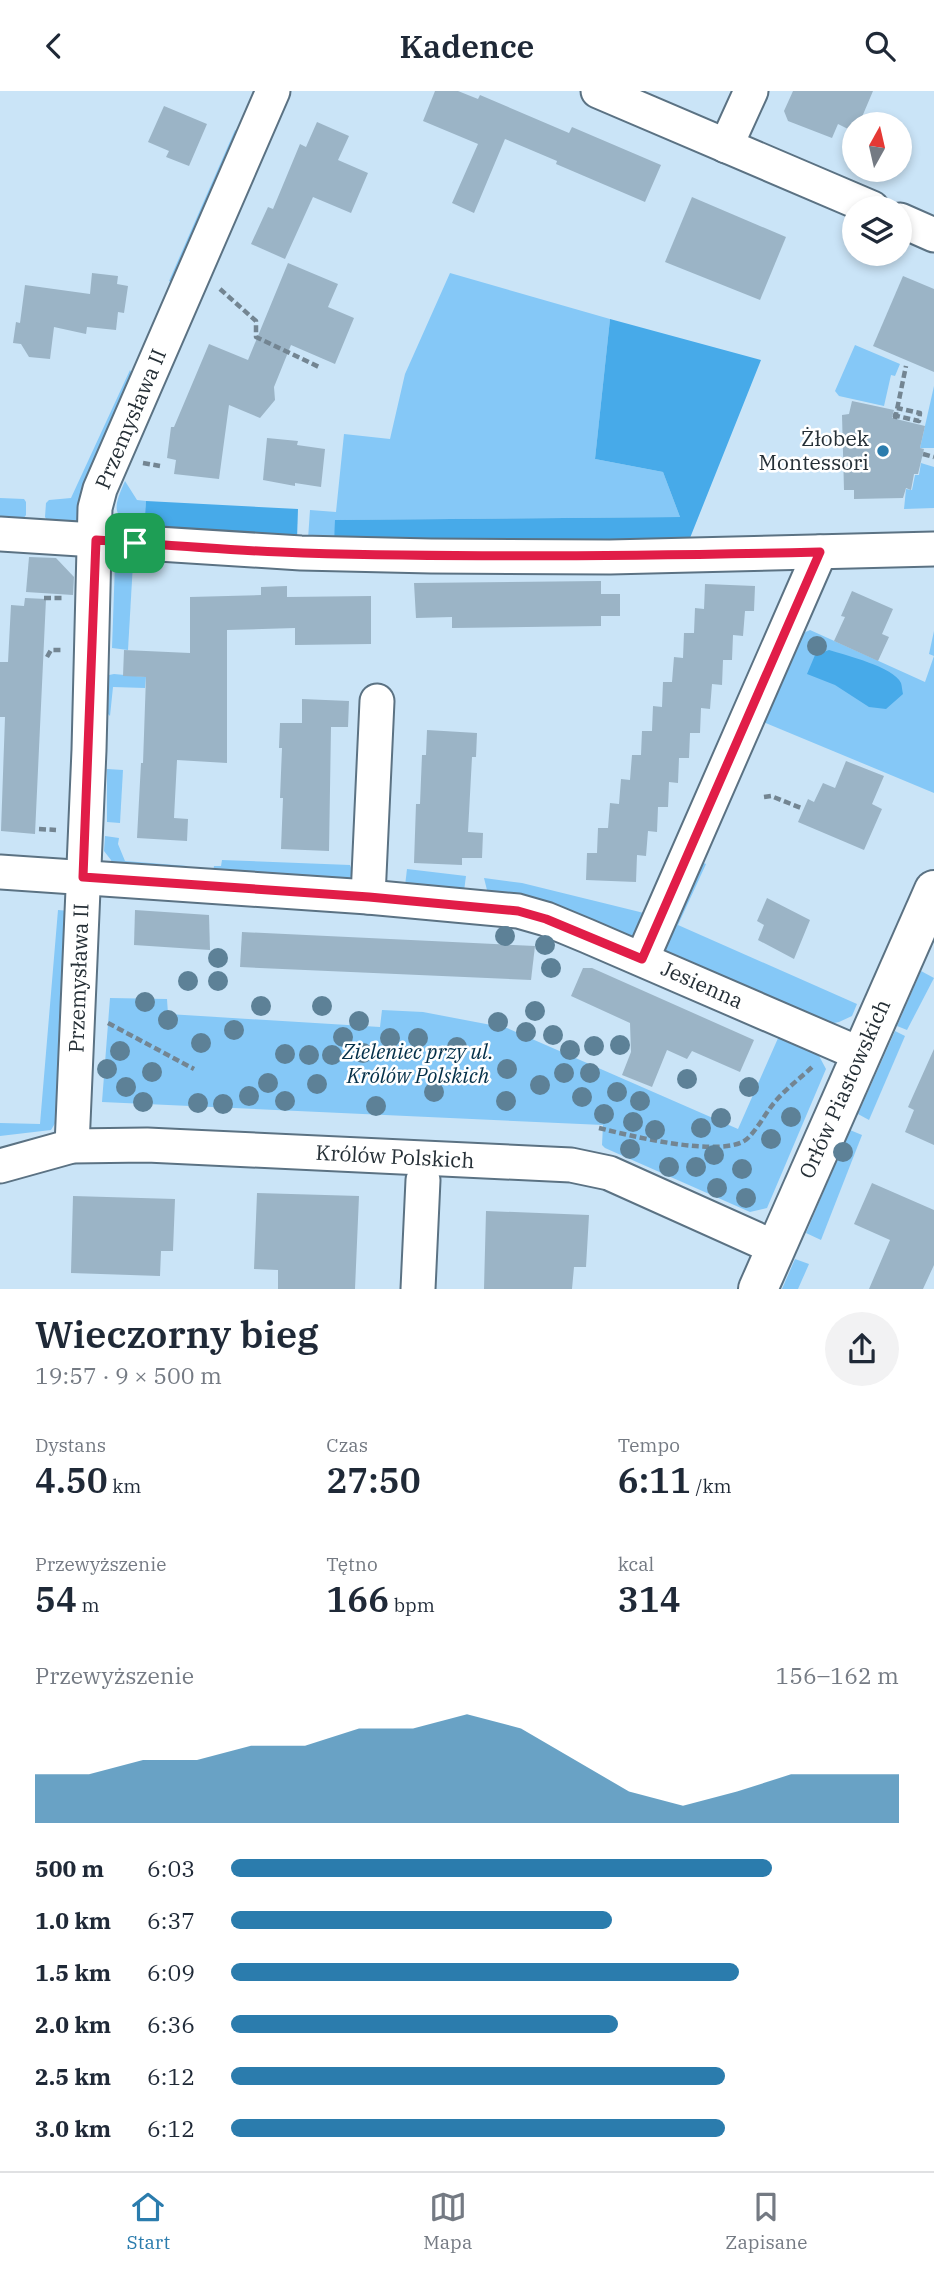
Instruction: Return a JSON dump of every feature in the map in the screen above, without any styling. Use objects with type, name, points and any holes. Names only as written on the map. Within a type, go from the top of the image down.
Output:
[{"type":"street","name":"Przemysława II","points":[[72,1146],[96,540],[95,508],[100,489],[272,91]]},
{"type":"street","points":[[598,91],[844,196]]},
{"type":"street","points":[[726,146],[751,91]]},
{"type":"street","points":[[912,225],[934,235]]},
{"type":"street","points":[[0,534],[301,553],[431,556],[610,557],[934,549]]},
{"type":"street","points":[[642,959],[820,552]]},
{"type":"street","points":[[369,897],[377,701]]},
{"type":"street","name":"Jesienna","points":[[0,872],[369,897],[518,911],[546,919],[642,959],[860,1054]]},
{"type":"street","name":"Orłów Piastowskich","points":[[758,1289],[934,890]]},
{"type":"street","name":"Królów Polskich","points":[[0,1165],[72,1146],[147,1145],[580,1166],[609,1173],[776,1248]]},
{"type":"street","points":[[418,1289],[423,1180]]},
{"type":"path","points":[[217,286],[256,320],[256,337],[318,367]]},
{"type":"path","points":[[897,408],[920,414],[919,421],[894,417],[906,366]]},
{"type":"path","points":[[923,454],[934,457]]},
{"type":"path","points":[[44,597],[66,598]]},
{"type":"path","points":[[47,657],[51,650],[69,650]]},
{"type":"path","points":[[764,797],[771,796],[801,808]]},
{"type":"path","points":[[39,829],[60,830]]},
{"type":"path","points":[[102,1020],[194,1069]]},
{"type":"path","points":[[599,1128],[673,1144],[709,1147],[746,1141],[775,1102],[816,1063]]},
{"type":"green space","points":[[235,130],[240,133],[176,284],[169,281]]},
{"type":"green space","points":[[450,273],[610,319],[595,459],[663,472],[680,517],[336,520],[334,541],[308,539],[310,510],[336,512],[344,434],[390,439],[405,374]]},
{"type":"green space","points":[[855,345],[900,364],[895,376],[891,375],[884,406],[839,396],[835,391]]},
{"type":"green space","points":[[130,370],[135,379],[84,509],[76,522],[65,525],[49,523],[45,517],[46,503],[49,500],[71,498]]},
{"type":"green space","points":[[934,386],[934,448],[920,448]]},
{"type":"green space","points":[[921,463],[934,467],[934,508],[904,509],[906,489],[912,490]]},
{"type":"green space","points":[[125,481],[137,500],[146,501],[145,524],[126,520],[117,512],[118,499]]},
{"type":"green space","points":[[0,498],[24,499],[26,515],[21,522],[0,520]]},
{"type":"green space","points":[[115,563],[133,563],[128,650],[112,648]]},
{"type":"green space","points":[[810,630],[925,682],[934,656],[934,793],[761,721],[799,635]]},
{"type":"green space","points":[[934,631],[934,656],[929,654]]},
{"type":"green space","points":[[109,675],[146,677],[145,688],[113,687],[110,716]]},
{"type":"green space","points":[[107,769],[123,770],[120,823],[107,822]]},
{"type":"green space","points":[[105,836],[119,838],[118,844],[125,861],[187,866],[187,872],[113,867],[104,851]]},
{"type":"green space","points":[[222,860],[350,865],[353,873],[349,879],[340,881],[213,873],[214,866],[221,866]]},
{"type":"green space","points":[[699,861],[706,864],[678,925],[857,1004],[852,1016],[824,1025],[667,956],[664,948]]},
{"type":"green space","points":[[407,869],[466,876],[464,891],[405,886]]},
{"type":"green space","points":[[484,878],[522,883],[648,914],[634,938],[628,939],[488,894]]},
{"type":"green space","points":[[58,910],[70,911],[57,1120],[51,1130],[0,1136],[0,1123],[40,1124]]},
{"type":"green space","points":[[921,971],[934,978],[907,1030],[897,1026]]},
{"type":"green space","name":"Zieleniec przy ul. Królów Polskich","points":[[110,998],[167,999],[168,1014],[380,1027],[382,1010],[423,1012],[507,1028],[738,1129],[779,1036],[818,1054],[826,1069],[767,1208],[750,1212],[605,1148],[602,1145],[603,1125],[102,1102]]},
{"type":"green space","points":[[895,1031],[905,1036],[869,1120],[858,1114]]},
{"type":"green space","points":[[850,1130],[862,1135],[821,1240],[806,1233]]},
{"type":"green space","points":[[795,1259],[809,1264],[798,1289],[782,1289]]},
{"type":"shaded area","points":[[610,319],[761,360],[688,543],[334,541],[335,520],[680,517],[663,472],[595,459]]},
{"type":"shaded area","points":[[146,501],[298,509],[297,539],[144,531]]},
{"type":"shaded area","points":[[829,650],[868,662],[889,672],[901,683],[903,694],[886,709],[869,707],[835,685],[807,674],[815,655]]},
{"type":"building","points":[[435,91],[458,91],[478,99],[480,95],[569,133],[572,127],[661,165],[645,202],[505,139],[474,213],[452,203],[478,144],[423,121]]},
{"type":"building","points":[[793,91],[873,91],[864,112],[842,112],[842,126],[838,124],[832,138],[788,121],[784,111]]},
{"type":"building","points":[[164,106],[207,124],[189,166],[166,157],[169,151],[148,142]]},
{"type":"building","points":[[317,122],[349,136],[338,160],[368,173],[351,213],[313,197],[285,259],[251,244],[268,207],[273,209],[300,144],[306,147]]},
{"type":"building","points":[[692,197],[786,237],[760,300],[665,262]]},
{"type":"building","points":[[288,263],[338,284],[328,307],[354,318],[335,364],[291,345],[274,387],[275,400],[260,418],[229,405],[219,479],[174,474],[176,460],[167,458],[171,427],[174,427],[209,344],[248,360]]},
{"type":"building","points":[[92,273],[118,276],[117,284],[128,286],[124,313],[118,312],[116,330],[87,327],[86,334],[54,327],[50,359],[29,357],[21,344],[13,343],[16,322],[20,323],[25,285],[90,294]]},
{"type":"building","points":[[903,276],[934,289],[934,372],[873,346]]},
{"type":"building","name":"Żłobek Montessori","points":[[852,401],[894,410],[892,418],[925,426],[920,448],[924,449],[918,474],[914,474],[911,490],[906,488],[903,498],[854,499],[854,490],[844,490],[842,415],[849,414]]},
{"type":"building","points":[[267,438],[298,441],[297,445],[325,449],[321,487],[295,483],[295,486],[263,480]]},
{"type":"building","points":[[29,557],[56,558],[74,577],[73,595],[26,592]]},
{"type":"building","points":[[601,581],[601,594],[620,594],[620,616],[601,616],[601,626],[452,628],[452,617],[416,618],[414,583]]},
{"type":"building","points":[[705,584],[755,586],[754,611],[745,611],[743,636],[733,635],[732,660],[723,660],[722,685],[712,684],[710,709],[701,708],[700,733],[690,733],[689,758],[679,758],[678,783],[669,782],[668,807],[658,807],[657,832],[648,831],[646,856],[637,855],[636,882],[586,880],[587,853],[597,853],[598,828],[608,828],[610,803],[619,804],[621,779],[630,780],[632,755],[641,755],[642,731],[652,731],[653,706],[662,707],[663,682],[672,682],[674,657],[683,658],[684,633],[694,633],[695,608],[704,609]]},
{"type":"building","points":[[287,586],[287,597],[371,596],[371,644],[295,645],[295,628],[227,630],[227,763],[177,760],[174,818],[188,819],[187,841],[137,838],[146,677],[123,676],[124,650],[190,653],[190,597],[261,595],[261,587]]},
{"type":"building","points":[[852,591],[893,609],[882,634],[889,637],[878,661],[834,641],[845,617],[841,616]]},
{"type":"building","points":[[25,598],[46,599],[35,834],[1,831],[5,717],[0,717],[0,662],[8,662],[11,605],[24,606]]},
{"type":"building","points":[[302,699],[349,701],[348,727],[331,727],[329,851],[281,849],[283,798],[280,798],[280,723],[302,723]]},
{"type":"building","points":[[427,730],[477,733],[476,757],[472,757],[468,832],[483,833],[482,858],[462,858],[462,865],[414,863],[416,804],[420,804],[422,755],[426,755]]},
{"type":"building","points":[[846,761],[884,776],[872,804],[882,809],[864,850],[798,822],[808,799],[814,802],[823,783],[835,788]]},
{"type":"building","points":[[767,898],[810,920],[794,959],[758,940],[764,925],[757,921]]},
{"type":"building","points":[[135,910],[209,915],[210,950],[134,945]]},
{"type":"building","points":[[242,932],[535,946],[531,980],[240,967]]},
{"type":"building","points":[[583,968],[592,968],[754,1040],[740,1072],[692,1051],[687,1059],[667,1050],[652,1087],[622,1075],[631,1052],[630,1023],[571,996]]},
{"type":"building","points":[[934,1049],[934,1145],[905,1132],[914,1110],[908,1107]]},
{"type":"building","points":[[872,1183],[934,1210],[934,1265],[923,1289],[869,1289],[890,1240],[854,1224]]},
{"type":"building","points":[[257,1193],[359,1196],[355,1289],[278,1289],[278,1270],[254,1269]]},
{"type":"building","points":[[73,1196],[175,1199],[173,1251],[161,1251],[160,1276],[71,1273]]},
{"type":"building","points":[[486,1211],[589,1215],[586,1267],[574,1267],[572,1289],[484,1289]]},
{"type":"place","name":"Żłobek Montessori","points":[[883,451]]},
{"type":"route","points":[[96,540],[135,543],[301,553],[431,556],[610,557],[820,552],[642,959],[546,919],[518,911],[369,897],[83,877],[96,540]]}]
